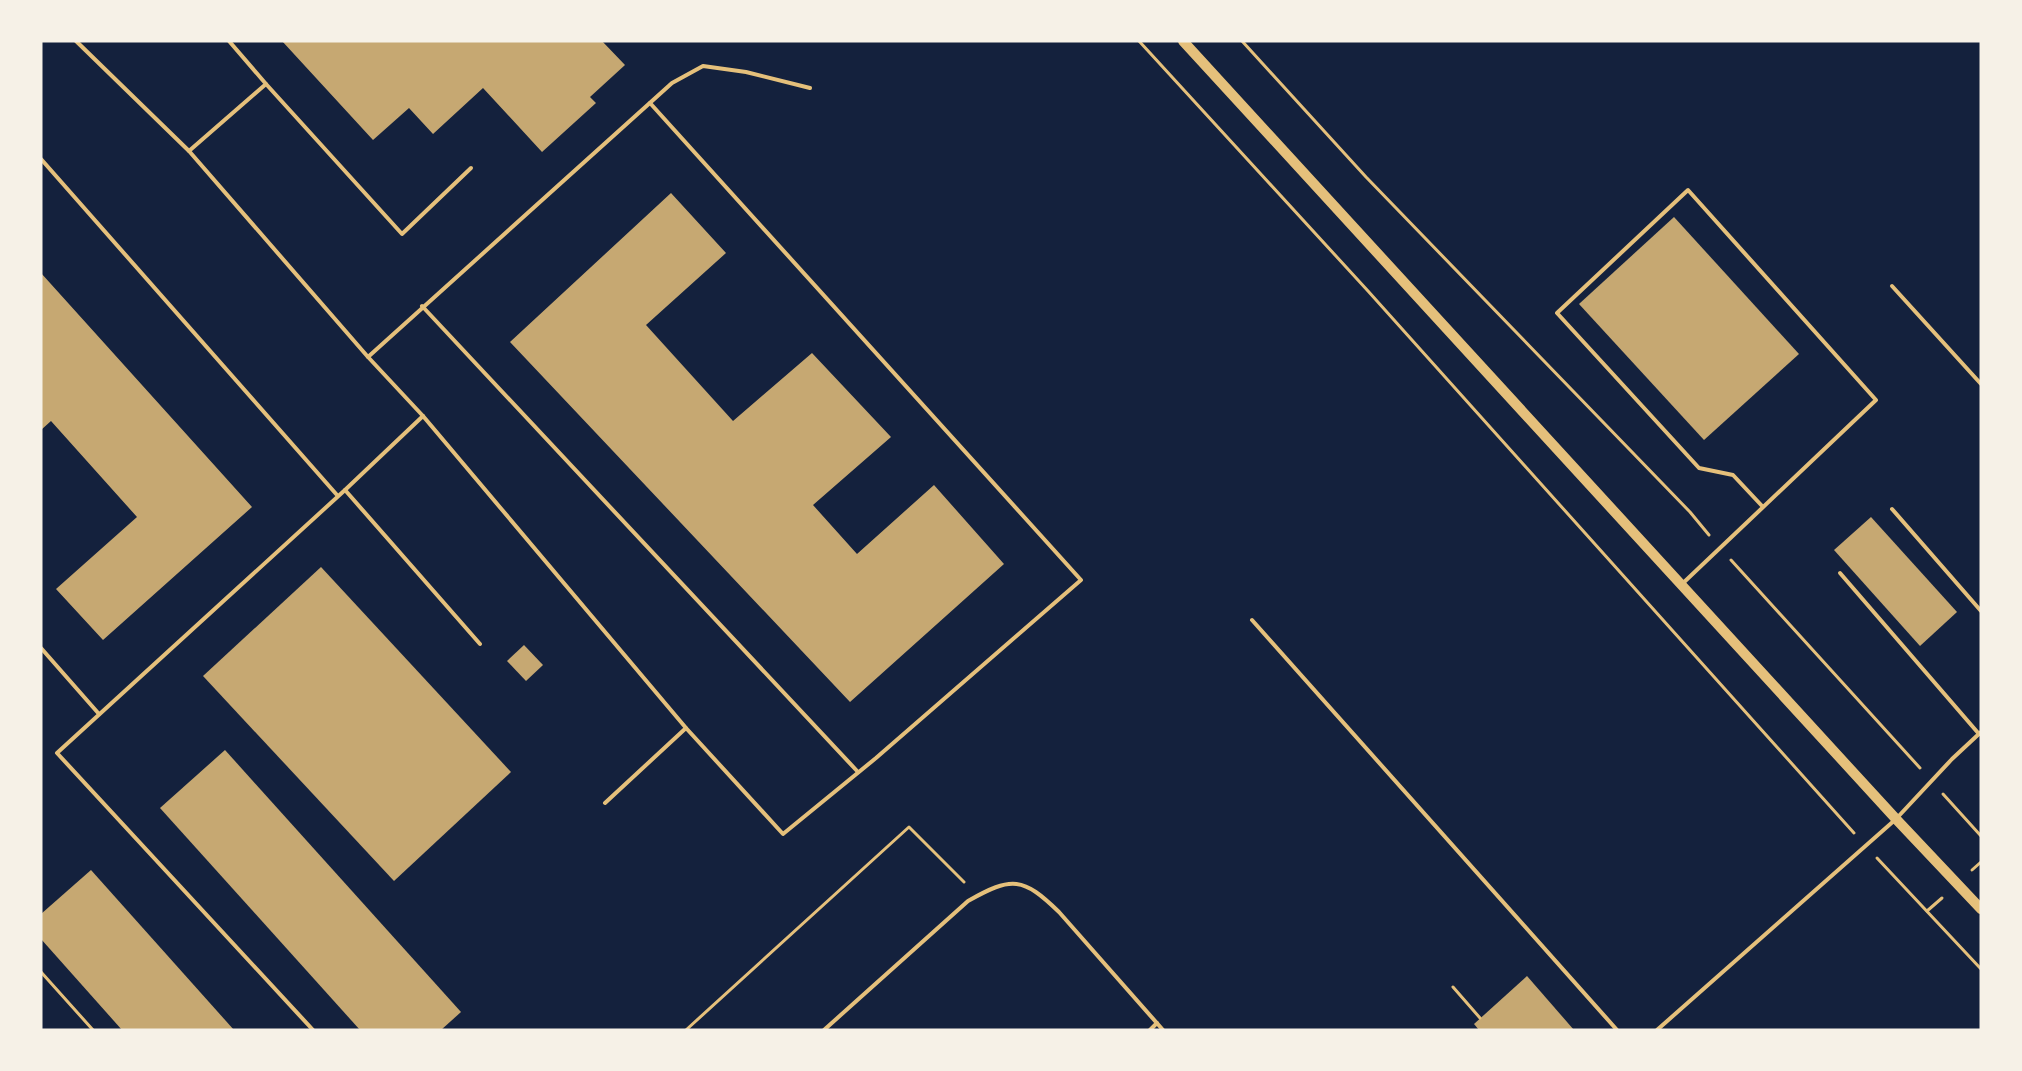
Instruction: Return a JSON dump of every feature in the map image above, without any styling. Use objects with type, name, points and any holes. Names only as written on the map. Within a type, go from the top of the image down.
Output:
[{"type":"main road","points":[[1183,41],[1896,819],[1981,909]]},
{"type":"lane","points":[[76,41],[189,151],[368,357],[423,416],[686,728],[783,834],[1081,580],[650,103]]},
{"type":"lane","points":[[229,41],[402,234],[471,168]]},
{"type":"lane","points":[[368,357],[422,306],[672,84],[704,66],[746,72],[810,88]]},
{"type":"lane","points":[[189,151],[266,84]]},
{"type":"lane","points":[[41,159],[337,496]]},
{"type":"lane","points":[[1682,584],[1876,400],[1688,190],[1557,313],[1699,468],[1733,475],[1763,507]]},
{"type":"lane","points":[[1892,286],[1981,384]]},
{"type":"lane","points":[[422,306],[858,772]]},
{"type":"lane","points":[[313,1030],[57,754],[423,416]]},
{"type":"lane","points":[[344,490],[480,644]]},
{"type":"lane","points":[[1892,509],[1981,612]]},
{"type":"lane","points":[[1657,1030],[1896,819],[1980,733],[1840,573]]},
{"type":"lane","points":[[1252,620],[1618,1030]]},
{"type":"lane","points":[[41,648],[99,714]]},
{"type":"lane","points":[[605,803],[686,728]]},
{"type":"lane","points":[[824,1030],[968,901],[994,886],[1020,883],[1043,897],[1163,1030]]},
{"type":"lane","points":[[1150,1030],[1157,1022]]},
{"type":"path","points":[[1139,41],[1368,291],[1866,846],[1981,969]]},
{"type":"path","points":[[1242,41],[1366,177],[1690,512],[1756,590],[1981,836]]},
{"type":"path","points":[[686,1030],[909,827],[977,895]]},
{"type":"path","points":[[41,972],[93,1030]]},
{"type":"path","points":[[1453,987],[1480,1018]]},
{"type":"building","points":[[282,41],[602,41],[625,65],[590,97],[596,103],[542,152],[483,88],[433,134],[409,108],[373,140]]},
{"type":"building","points":[[671,193],[726,253],[646,325],[733,421],[812,353],[891,437],[813,505],[857,554],[934,485],[1004,564],[850,702],[510,342]]},
{"type":"building","points":[[1674,217],[1799,354],[1704,440],[1579,304]]},
{"type":"building","points":[[41,273],[252,507],[103,640],[56,589],[137,517],[51,421],[41,430]]},
{"type":"building","points":[[1871,517],[1957,612],[1920,646],[1834,550]]},
{"type":"building","points":[[321,567],[511,772],[394,881],[203,676]]},
{"type":"building","points":[[524,645],[543,665],[526,681],[507,661]]},
{"type":"building","points":[[225,750],[461,1012],[441,1030],[360,1030],[160,808]]},
{"type":"building","points":[[91,870],[234,1030],[122,1030],[41,939],[41,914]]},
{"type":"building","points":[[1527,976],[1574,1030],[1479,1030],[1474,1024]]}]
